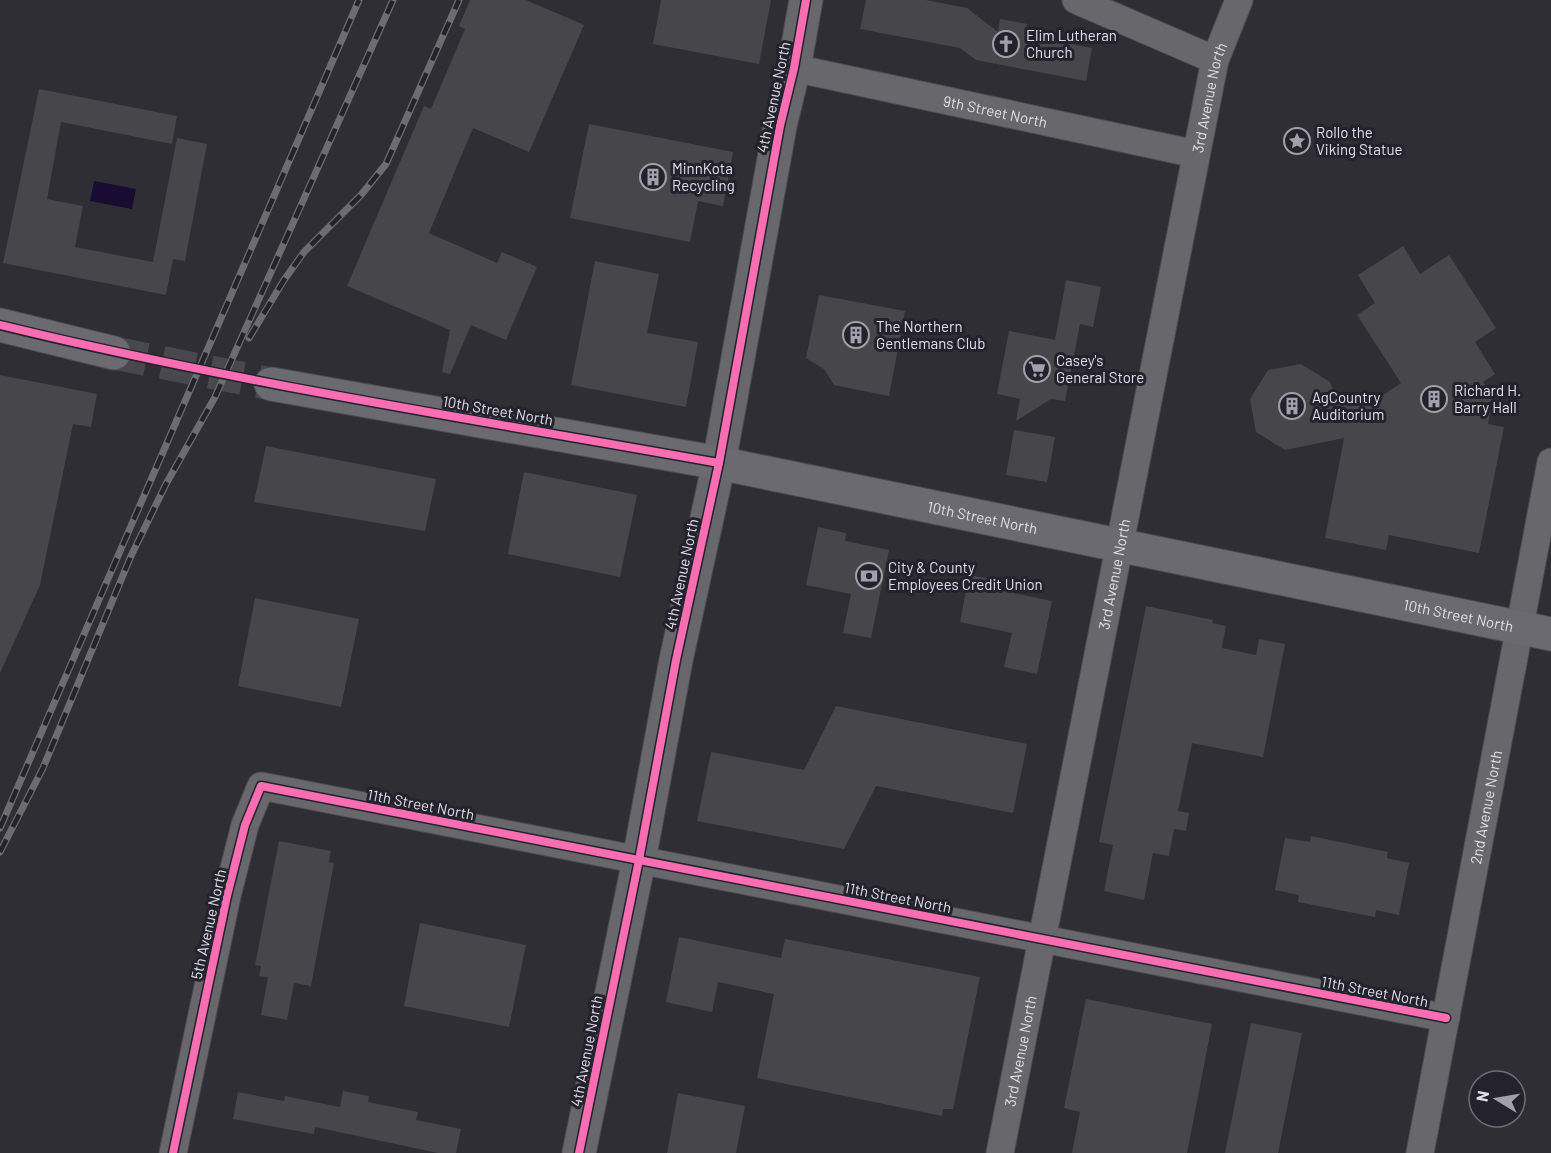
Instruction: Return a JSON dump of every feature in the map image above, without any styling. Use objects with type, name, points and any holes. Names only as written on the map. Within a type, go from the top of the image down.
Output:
[{"type":"main road","points":[[0,325],[114,353]]},
{"type":"main road","name":"10th Street North","points":[[271,384],[719,463],[1551,634]]},
{"type":"street","name":"4th Avenue North","points":[[579,1153],[639,860],[676,660],[719,463],[780,126],[794,69],[806,0]]},
{"type":"street","points":[[1076,0],[1215,60]]},
{"type":"street","name":"3rd Avenue North","points":[[1000,1153],[1215,60],[1239,0]]},
{"type":"street","name":"9th Street North","points":[[794,69],[1196,154]]},
{"type":"street","name":"2nd Avenue North","points":[[1420,1153],[1551,462]]},
{"type":"street","name":"5th Avenue North","points":[[173,1153],[227,896],[245,825],[261,786],[345,803]]},
{"type":"street","name":"11th Street North","points":[[345,803],[1446,1018]]},
{"type":"shaded area","points":[[94,181],[136,189],[132,209],[90,201]]},
{"type":"building","points":[[470,0],[526,0],[584,25],[529,152],[473,128],[429,233],[497,263],[502,252],[537,267],[506,340],[471,325],[450,374],[442,372],[450,330],[347,286],[424,106],[431,109],[465,29],[459,26]]},
{"type":"building","points":[[661,0],[771,0],[759,64],[653,44]]},
{"type":"building","name":"Elim Lutheran Church","points":[[866,0],[926,0],[967,8],[998,32],[1000,19],[1027,24],[1026,29],[1053,34],[1052,40],[1092,48],[1086,81],[976,60],[960,48],[860,29]]},
{"type":"building","points":[[39,89],[177,116],[172,144],[61,122],[47,199],[83,206],[75,247],[153,262],[177,138],[207,144],[185,261],[173,259],[166,295],[3,263]]},
{"type":"building","name":"MinnKota Recycling","points":[[589,124],[733,152],[723,206],[698,201],[690,242],[570,218]]},
{"type":"building","name":"Richard H. Barry Hall","points":[[1403,246],[1420,274],[1449,255],[1496,328],[1475,342],[1495,374],[1483,382],[1493,397],[1488,424],[1504,427],[1479,553],[1389,535],[1386,550],[1325,538],[1344,438],[1285,450],[1256,432],[1250,399],[1268,370],[1301,364],[1330,382],[1335,394],[1373,402],[1401,383],[1357,315],[1375,303],[1358,275]]},
{"type":"building","points":[[595,261],[659,274],[647,333],[698,342],[686,407],[571,385]]},
{"type":"building","name":"Casey's General Store","points":[[1066,280],[1101,287],[1093,327],[1080,324],[1065,401],[1051,399],[1016,421],[1020,399],[997,394],[1009,331],[1055,340]]},
{"type":"building","name":"The Northern Gentlemans Club","points":[[819,295],[905,311],[889,396],[834,385],[824,369],[806,358]]},
{"type":"building","points":[[0,375],[97,394],[91,427],[73,424],[40,585],[0,673]]},
{"type":"building","points":[[1014,430],[1055,437],[1047,482],[1006,475]]},
{"type":"building","points":[[266,446],[436,479],[425,531],[254,502]]},
{"type":"building","points":[[524,472],[637,495],[620,577],[508,554]]},
{"type":"building","points":[[818,527],[846,533],[845,541],[889,550],[871,638],[843,633],[851,594],[806,585]]},
{"type":"building","points":[[969,575],[996,580],[994,589],[1052,601],[1037,674],[1004,667],[1012,633],[960,622]]},
{"type":"building","points":[[255,598],[359,619],[341,707],[238,686]]},
{"type":"building","points":[[1146,606],[1213,620],[1212,623],[1226,626],[1222,648],[1256,655],[1259,639],[1285,644],[1263,757],[1192,743],[1178,811],[1189,813],[1186,831],[1174,829],[1169,856],[1153,853],[1144,900],[1104,891],[1113,845],[1099,842]]},
{"type":"building","points":[[836,706],[1027,744],[1013,813],[876,786],[844,849],[697,821],[711,752],[804,770]]},
{"type":"building","points":[[1311,836],[1388,852],[1387,858],[1409,863],[1399,915],[1376,910],[1375,917],[1298,902],[1299,895],[1275,890],[1285,838],[1310,842]]},
{"type":"building","points":[[279,841],[331,851],[329,862],[334,863],[311,986],[294,983],[287,1020],[261,1015],[268,977],[259,976],[261,966],[255,965]]},
{"type":"building","points":[[420,923],[526,945],[509,1027],[404,1006]]},
{"type":"building","points":[[679,937],[781,958],[785,939],[980,977],[953,1109],[943,1109],[942,1116],[757,1078],[774,994],[718,982],[712,1012],[666,1002]]},
{"type":"building","points":[[1086,999],[1212,1024],[1187,1153],[1072,1153],[1080,1112],[1064,1108]]},
{"type":"building","points":[[1251,1023],[1302,1033],[1278,1153],[1225,1153]]},
{"type":"building","points":[[343,1091],[369,1096],[368,1102],[418,1112],[416,1120],[461,1129],[456,1153],[438,1153],[315,1127],[314,1134],[233,1119],[238,1092],[284,1101],[285,1096],[340,1107]]},
{"type":"building","points":[[678,1093],[745,1106],[736,1153],[667,1153]]},
{"type":"tunnel","points":[[114,353],[271,384]]},
{"type":"railway","points":[[0,828],[359,0]]},
{"type":"railway","points":[[0,852],[43,768],[131,556],[166,484],[215,397],[393,0]]},
{"type":"railway","points":[[249,338],[304,252],[361,195],[386,164],[459,0]]},
{"type":"cycle path","points":[[579,1153],[639,860],[676,660],[719,463],[780,126],[794,68],[806,0]]},
{"type":"cycle path","points":[[0,325],[268,383],[719,463]]},
{"type":"cycle path","points":[[173,1153],[227,896],[245,825],[261,786],[1446,1018]]},
{"type":"place","name":"Elim Lutheran Church","points":[[1006,44]]},
{"type":"place","name":"Rollo the Viking Statue","points":[[1297,141]]},
{"type":"place","name":"MinnKota Recycling","points":[[653,177]]},
{"type":"place","name":"The Northern Gentlemans Club","points":[[856,335]]},
{"type":"place","name":"Casey's General Store","points":[[1037,369]]},
{"type":"place","name":"Richard H. Barry Hall","points":[[1434,399]]},
{"type":"place","name":"AgCountry Auditorium","points":[[1292,406]]},
{"type":"place","name":"City & County Employees Credit Union","points":[[869,576]]}]
